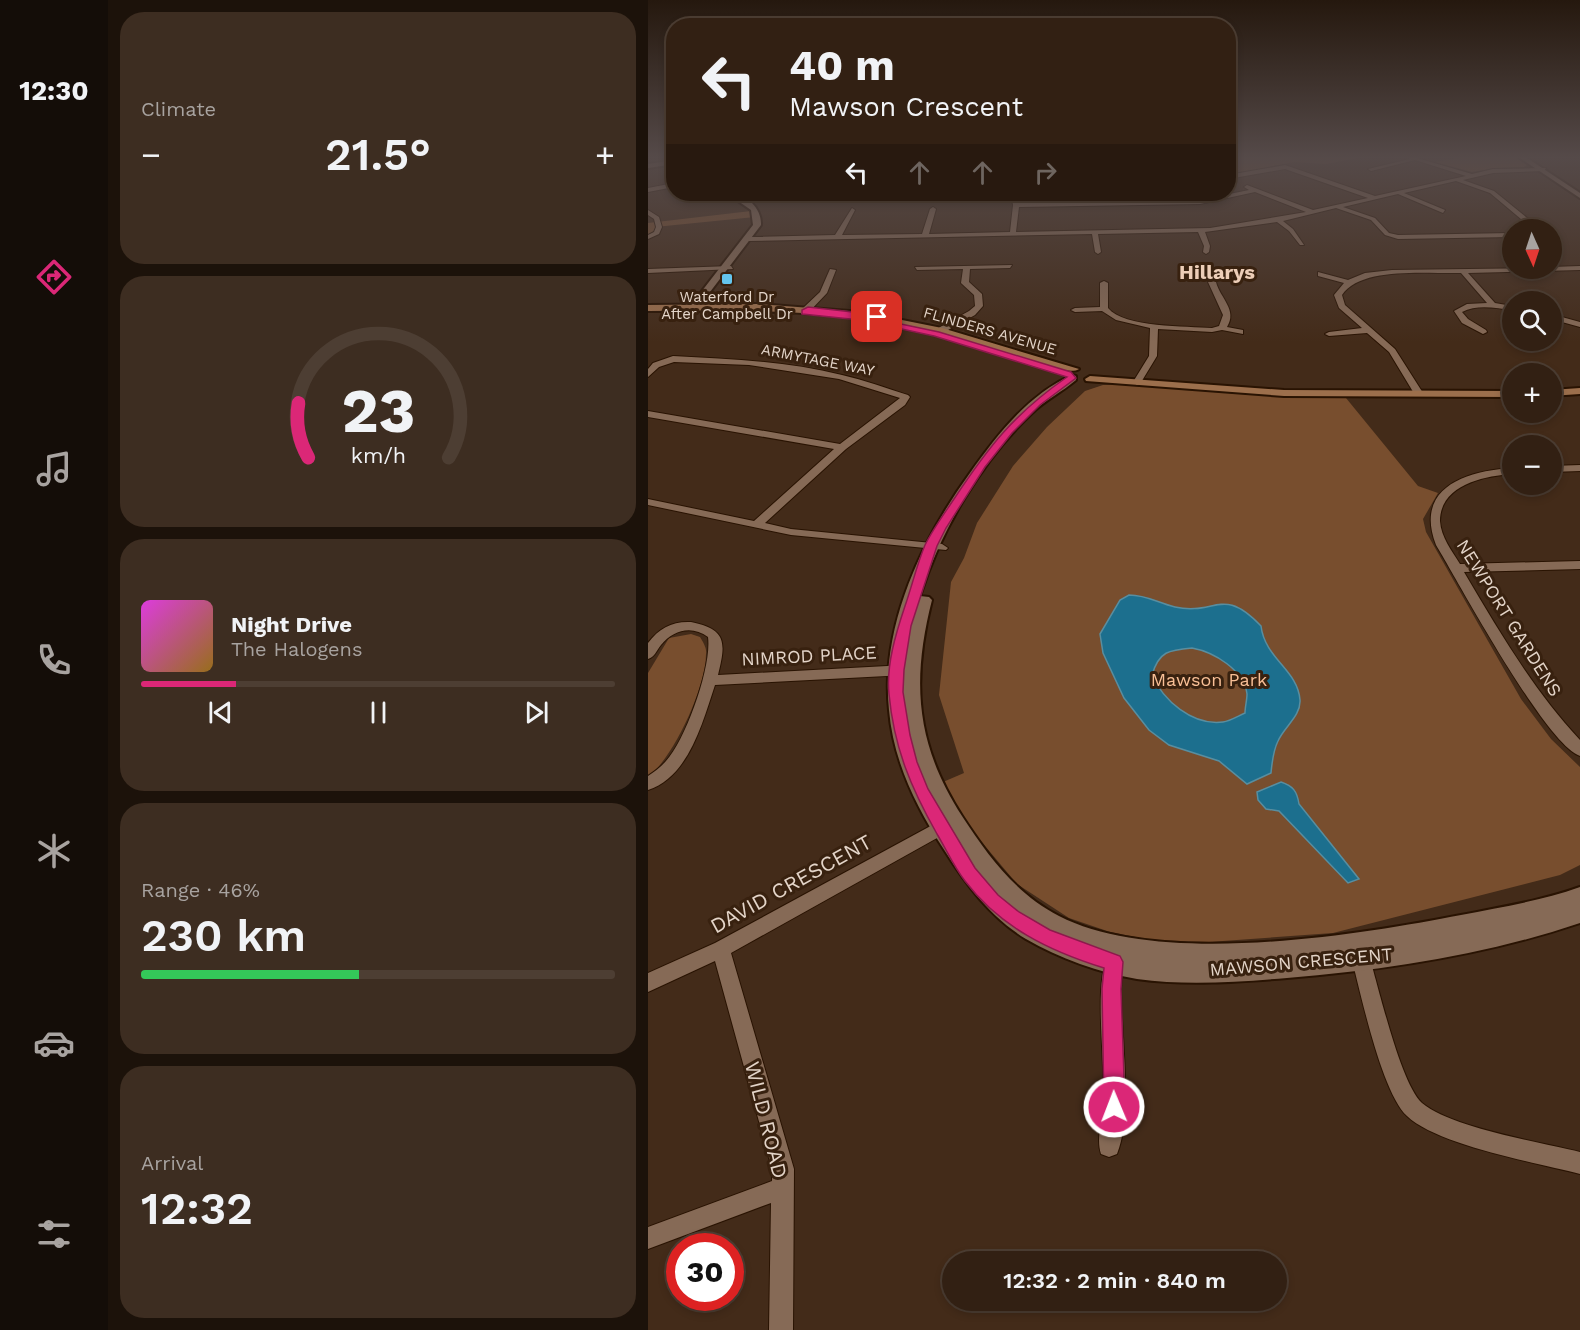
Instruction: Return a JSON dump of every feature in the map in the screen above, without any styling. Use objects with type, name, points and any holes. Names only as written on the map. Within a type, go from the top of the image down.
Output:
[{"type":"main road","name":"FLINDERS AVENUE","points":[[648,310],[806,310],[860,318],[939,332],[1081,375],[1284,393],[1502,391]]},
{"type":"main road","points":[[1562,390],[1580,389]]},
{"type":"street","points":[[648,237],[657,232],[659,227],[657,218]]},
{"type":"street","points":[[750,239],[757,225],[757,218]]},
{"type":"street","points":[[697,309],[762,225],[764,218]]},
{"type":"street","points":[[838,237],[848,218]]},
{"type":"street","points":[[925,235],[930,218]]},
{"type":"street","points":[[1013,233],[1015,218]]},
{"type":"street","points":[[750,239],[1201,231],[1286,218]]},
{"type":"street","points":[[1370,218],[1388,234],[1398,237],[1502,235]]},
{"type":"street","points":[[1278,220],[1291,230],[1302,244]]},
{"type":"street","points":[[1201,231],[1207,246],[1206,252]]},
{"type":"street","points":[[1095,233],[1098,252]]},
{"type":"street","points":[[918,268],[1010,266]]},
{"type":"street","points":[[939,332],[972,313],[979,306],[978,294],[965,283],[967,267]]},
{"type":"street","points":[[648,271],[728,268]]},
{"type":"street","points":[[1321,274],[1348,282],[1386,273],[1580,268]]},
{"type":"street","points":[[1570,269],[1580,278]]},
{"type":"street","points":[[806,310],[823,293],[832,270]]},
{"type":"street","points":[[1462,270],[1493,305]]},
{"type":"street","points":[[1104,282],[1104,309]]},
{"type":"street","points":[[1212,282],[1213,289],[1226,306],[1227,320],[1222,328]]},
{"type":"street","points":[[1348,282],[1340,291],[1339,300],[1345,311],[1392,351],[1417,391]]},
{"type":"street","points":[[1483,332],[1465,321],[1458,311],[1467,306],[1502,306]]},
{"type":"street","points":[[1075,310],[1104,309],[1118,318],[1154,326],[1212,330],[1222,328],[1240,332]]},
{"type":"street","points":[[1562,319],[1580,325]]},
{"type":"street","points":[[1138,380],[1154,356],[1154,326]]},
{"type":"street","points":[[1329,334],[1368,330]]},
{"type":"street","name":"ARMYTAGE WAY","points":[[648,374],[656,365],[673,359],[749,362],[841,377],[905,397],[902,402],[842,447],[757,524]]},
{"type":"street","name":"MAWSON CRESCENT","points":[[1081,375],[1037,403],[1008,431],[958,498],[905,626],[903,670],[896,692],[898,713],[909,762],[921,791],[947,824],[969,874],[992,901],[1013,918],[1043,936],[1080,952],[1116,955],[1138,968],[1187,971],[1250,970],[1359,952],[1476,942],[1555,922],[1580,913]]},
{"type":"street","points":[[648,414],[842,447]]},
{"type":"street","points":[[1562,469],[1580,468]]},
{"type":"street","name":"NEWPORT GARDENS","points":[[1502,472],[1491,473],[1450,489],[1440,503],[1435,518],[1436,530],[1442,545],[1535,698],[1554,724],[1580,750]]},
{"type":"street","points":[[648,501],[826,536],[936,547]]},
{"type":"street","points":[[1456,568],[1580,565]]},
{"type":"street","name":"NIMROD PLACE","points":[[648,654],[659,636],[676,627],[687,625],[705,629],[716,639],[711,680],[681,751],[674,763],[648,784]]},
{"type":"street","name":"NIMROD PLACE","points":[[711,680],[903,670]]},
{"type":"street","name":"DAVID CRESCENT","points":[[648,982],[721,949],[947,824]]},
{"type":"street","name":"MAWSON CRESCENT","points":[[1359,952],[1432,932],[1534,911],[1580,897]]},
{"type":"street","name":"WILD ROAD","points":[[721,949],[783,1169],[781,1330]]},
{"type":"street","points":[[1359,952],[1394,1074],[1402,1093],[1414,1109],[1431,1121],[1452,1129],[1580,1163]]},
{"type":"street","points":[[1109,1146],[1114,1107],[1111,989],[1116,955]]},
{"type":"street","points":[[648,1238],[783,1188]]},
{"type":"green space","points":[[690,218],[744,218],[655,227],[655,231],[648,235],[648,223]]},
{"type":"green space","name":"Mawson Park","points":[[1126,384],[1240,394],[1346,398],[1418,486],[1438,493],[1423,519],[1426,532],[1521,699],[1551,739],[1580,767],[1580,865],[1560,875],[1333,933],[1209,942],[1151,940],[1110,932],[1069,918],[1017,884],[969,827],[943,782],[964,773],[939,695],[951,582],[964,558],[977,523],[1013,466],[1047,427],[1085,391],[1103,385]]},
{"type":"green space","points":[[691,634],[700,637],[706,650],[701,684],[678,738],[658,767],[648,777],[648,673],[669,638]]},
{"type":"water","points":[[1129,595],[1135,595],[1189,609],[1227,604],[1248,614],[1261,626],[1268,647],[1294,680],[1300,700],[1298,711],[1276,745],[1271,773],[1247,784],[1219,761],[1169,745],[1149,730],[1124,698],[1103,653],[1100,634],[1120,600]],"holes":[[[1192,648],[1201,650],[1227,664],[1240,677],[1247,694],[1245,713],[1223,722],[1200,720],[1180,709],[1163,693],[1152,675],[1162,656],[1177,650]]]},
{"type":"water","points":[[1281,782],[1294,790],[1299,804],[1359,879],[1348,883],[1279,811],[1266,809],[1258,800],[1257,792]]},
{"type":"place","name":"Waterford Dr After Campbell Dr","points":[[727,279]]},
{"type":"district","name":"Hillarys","points":[[1217,272]]},
{"type":"route","points":[[877,317],[808,309],[804,312],[898,324],[936,333],[1033,362],[1068,374],[1072,378],[1046,395],[1008,431],[981,465],[951,510],[931,546],[905,626],[897,670],[896,692],[902,735],[909,762],[940,827],[969,874],[992,901],[1013,918],[1043,936],[1080,952],[1114,962],[1111,989],[1114,1107]]}]
